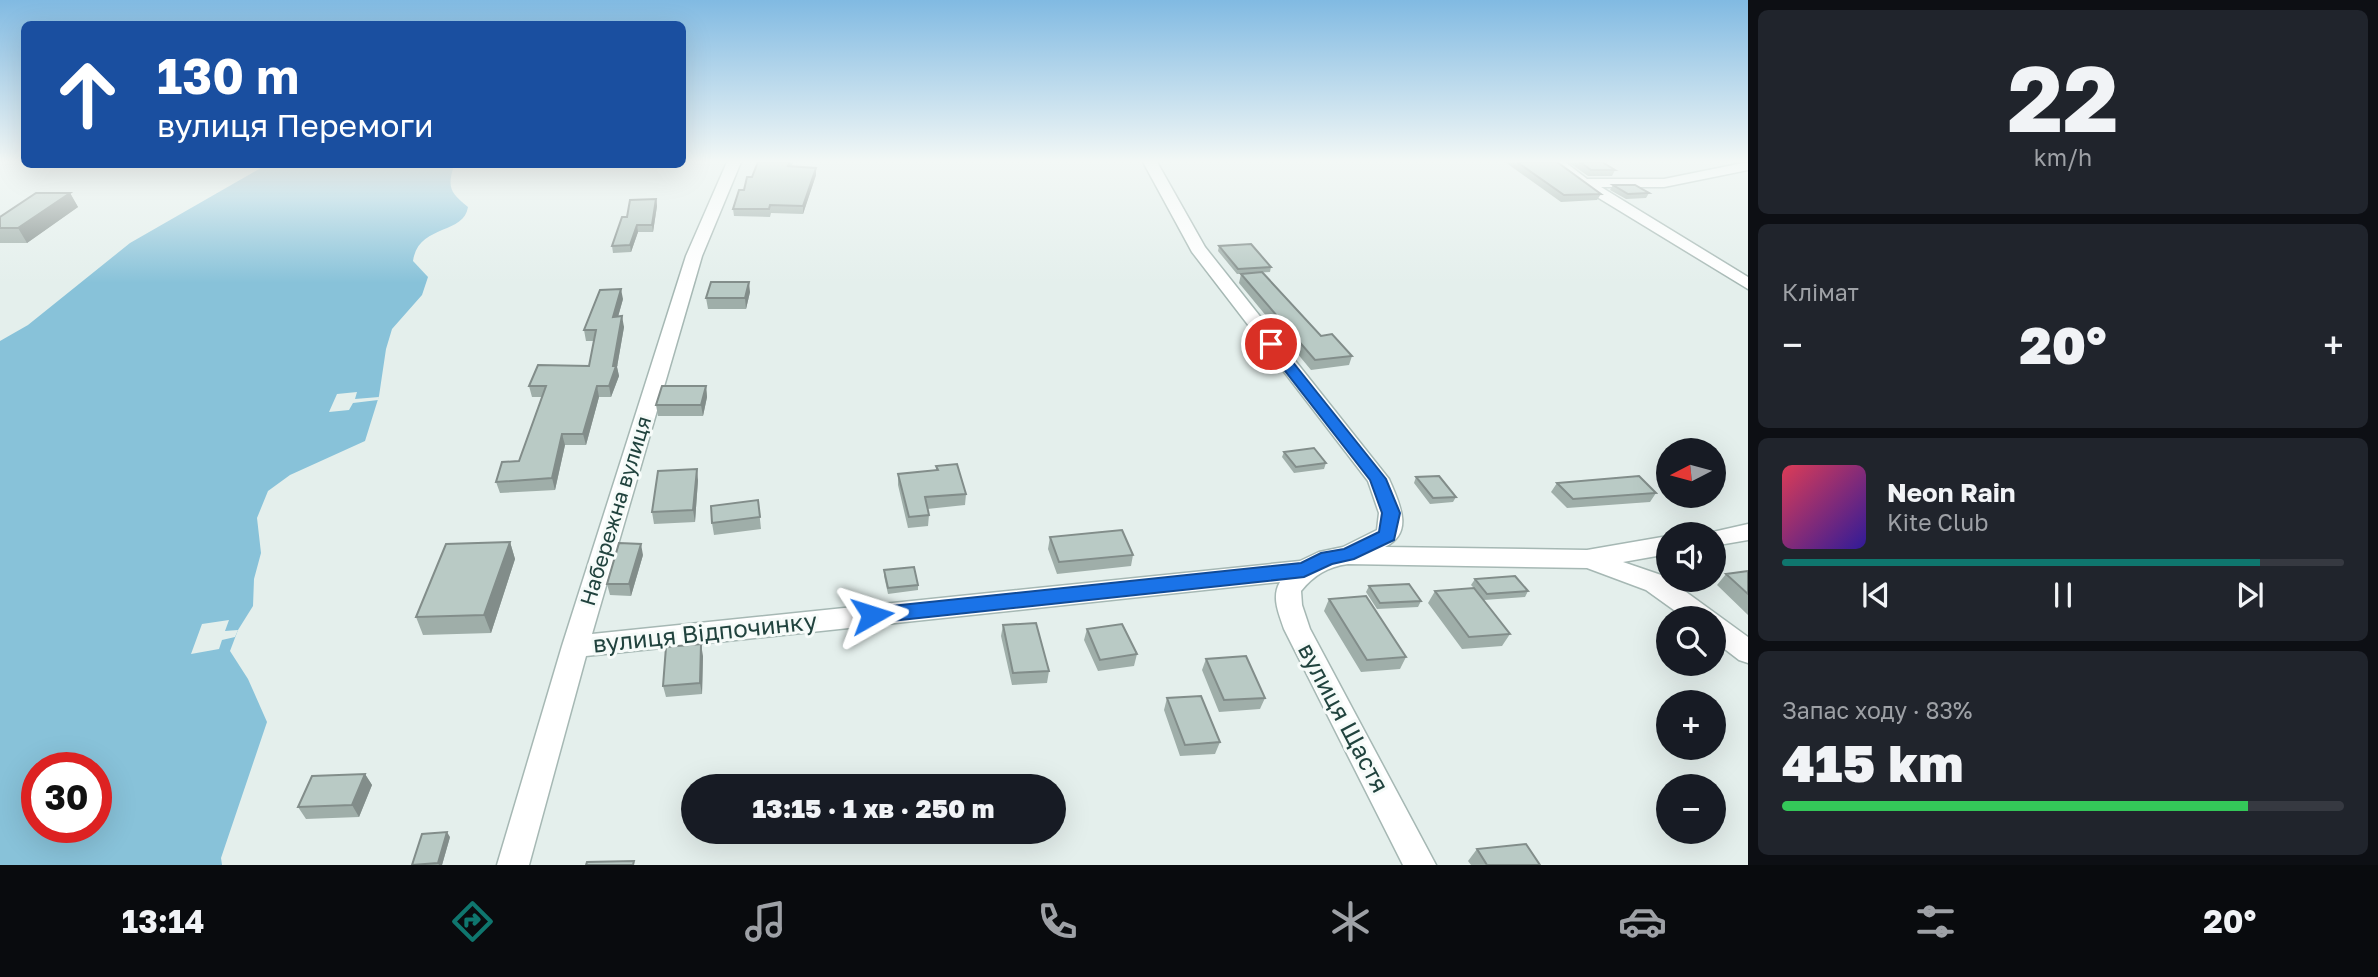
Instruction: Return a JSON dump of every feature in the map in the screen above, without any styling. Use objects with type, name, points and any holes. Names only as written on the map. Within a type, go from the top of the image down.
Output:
[{"type":"street","name":"Набережна вулиця","points":[[513,865],[575,646],[694,256],[717,202]]},
{"type":"street","points":[[1173,202],[1198,248],[1378,479],[1391,513],[1388,535],[1348,555]]},
{"type":"street","points":[[1615,202],[1748,284]]},
{"type":"street","points":[[1726,536],[1748,532]]},
{"type":"street","name":"вулиця Відпочинку","points":[[575,646],[1304,570],[1328,558],[1348,555],[1587,559],[1656,547]]},
{"type":"street","points":[[1587,559],[1654,583],[1687,606]]},
{"type":"street","name":"вулиця Щастя","points":[[1304,570],[1288,589],[1289,606],[1297,629],[1420,865]]},
{"type":"street","points":[[1726,635],[1748,652]]},
{"type":"water","points":[[201,202],[463,202],[468,207],[465,216],[458,222],[432,235],[417,249],[413,261],[428,277],[422,295],[392,329],[379,396],[365,441],[290,475],[268,491],[257,518],[261,553],[254,579],[253,606],[238,630],[230,651],[248,679],[267,722],[221,858],[222,865],[0,865],[0,341],[28,325],[130,243]]},
{"type":"pier","points":[[357,392],[355,399],[379,397],[378,400],[353,403],[349,410],[329,412],[337,394]]},
{"type":"pier","points":[[229,620],[225,631],[238,630],[235,637],[222,640],[219,649],[191,654],[202,624]]},
{"type":"building","points":[[22,202],[56,202],[18,228],[0,228],[0,217]]},
{"type":"building","points":[[630,202],[655,202],[652,225],[637,225],[630,245],[612,246],[622,217],[627,217]]},
{"type":"building","points":[[735,202],[804,202],[803,206],[770,205],[769,209],[733,209]]},
{"type":"building","points":[[1251,244],[1271,267],[1238,269],[1219,246]]},
{"type":"building","points":[[1262,272],[1321,336],[1332,334],[1352,356],[1315,360],[1241,274]]},
{"type":"building","points":[[711,282],[749,282],[745,298],[706,298]]},
{"type":"building","points":[[621,289],[613,317],[622,316],[613,366],[616,366],[609,386],[597,386],[583,434],[562,434],[552,478],[496,482],[502,462],[519,461],[546,386],[529,386],[538,365],[589,366],[596,330],[584,330],[600,290]]},
{"type":"building","points":[[662,386],[706,386],[701,405],[656,405]]},
{"type":"building","points":[[1314,448],[1326,463],[1296,467],[1284,452]]},
{"type":"building","points":[[957,464],[966,494],[925,497],[929,515],[909,517],[898,474],[938,470],[936,466]]},
{"type":"building","points":[[697,469],[693,510],[652,512],[658,471]]},
{"type":"building","points":[[1439,476],[1456,497],[1433,498],[1416,477]]},
{"type":"building","points":[[1639,476],[1656,493],[1573,499],[1557,483]]},
{"type":"building","points":[[758,500],[760,517],[712,523],[711,506]]},
{"type":"building","points":[[1122,530],[1133,555],[1059,562],[1050,537]]},
{"type":"building","points":[[510,542],[484,615],[416,617],[446,544]]},
{"type":"building","points":[[619,543],[641,544],[629,584],[607,584]]},
{"type":"building","points":[[914,567],[918,585],[888,588],[884,570]]},
{"type":"building","points":[[1748,571],[1748,594],[1726,574]]},
{"type":"building","points":[[1515,576],[1528,591],[1487,594],[1475,579]]},
{"type":"building","points":[[1409,584],[1421,601],[1380,603],[1369,586]]},
{"type":"building","points":[[1474,588],[1510,634],[1469,637],[1435,591]]},
{"type":"building","points":[[1366,596],[1406,657],[1367,660],[1329,599]]},
{"type":"building","points":[[1036,623],[1049,671],[1013,673],[1003,625]]},
{"type":"building","points":[[1122,624],[1137,654],[1100,660],[1087,629]]},
{"type":"building","points":[[701,644],[700,683],[663,686],[666,647]]},
{"type":"building","points":[[1246,656],[1265,698],[1224,700],[1206,659]]},
{"type":"building","points":[[1201,696],[1220,742],[1185,745],[1167,698]]},
{"type":"building","points":[[365,774],[352,805],[298,807],[312,776]]},
{"type":"building","points":[[447,832],[438,863],[412,865],[422,834]]},
{"type":"building","points":[[1526,844],[1540,865],[1487,865],[1477,849]]},
{"type":"building","points":[[634,861],[633,865],[586,865],[587,862]]},
{"type":"route","points":[[872,615],[1304,570],[1328,558],[1348,555],[1388,535],[1391,513],[1378,479],[1271,344]]}]
